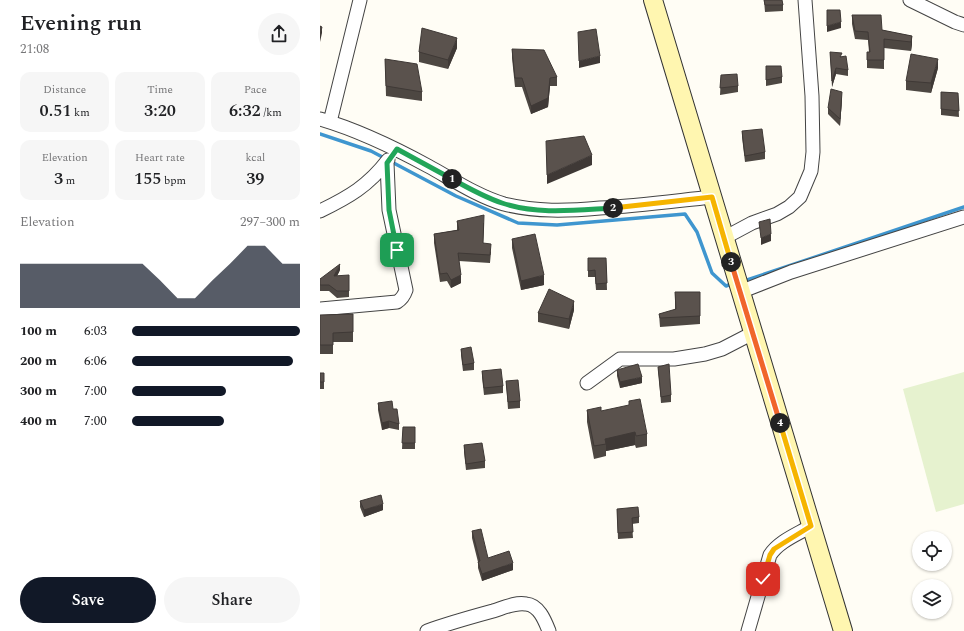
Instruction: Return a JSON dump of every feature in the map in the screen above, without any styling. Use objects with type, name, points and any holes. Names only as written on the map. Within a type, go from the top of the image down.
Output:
[{"type":"main road","points":[[653,0],[843,631]]},
{"type":"street","points":[[360,0],[325,120],[351,128],[397,149],[484,196],[503,204],[528,209],[559,211],[635,206],[712,197]]},
{"type":"street","points":[[724,238],[789,207],[800,197],[811,172],[813,152],[812,96],[805,0]]},
{"type":"street","points":[[910,0],[964,25]]},
{"type":"street","points":[[320,211],[356,193],[379,172],[397,149]]},
{"type":"street","points":[[320,309],[397,302],[404,297],[406,290],[389,210],[387,163]]},
{"type":"street","points":[[740,292],[792,272],[964,217]]},
{"type":"street","points":[[587,384],[620,359],[674,360],[722,349],[753,334]]},
{"type":"street","points":[[748,631],[770,555],[774,549],[782,543],[811,526]]},
{"type":"street","points":[[427,631],[512,605],[527,603],[536,608],[545,620],[549,631]]},
{"type":"green space","points":[[964,372],[964,504],[936,512],[903,389]]},
{"type":"building","points":[[764,0],[782,0],[783,5],[765,5]]},
{"type":"building","points":[[827,10],[840,10],[841,22],[827,26]]},
{"type":"building","points":[[852,15],[881,15],[882,30],[912,36],[911,42],[884,39],[884,60],[867,60],[867,52],[870,52],[868,32],[855,31]]},
{"type":"building","points":[[422,28],[457,38],[448,60],[419,52]]},
{"type":"building","points":[[596,29],[600,56],[579,61],[578,32]]},
{"type":"building","points":[[512,49],[544,50],[557,77],[550,78],[548,98],[531,106],[522,78],[515,78]]},
{"type":"building","points":[[830,52],[842,53],[840,57],[846,56],[848,70],[836,68],[832,81]]},
{"type":"building","points":[[911,54],[938,59],[931,83],[906,81]]},
{"type":"building","points":[[385,59],[417,64],[422,92],[386,86]]},
{"type":"building","points":[[766,66],[781,66],[782,77],[766,80]]},
{"type":"building","points":[[737,74],[738,86],[720,88],[721,75]]},
{"type":"building","points":[[831,89],[842,92],[840,119],[828,108]]},
{"type":"building","points":[[941,92],[958,93],[959,111],[941,109]]},
{"type":"building","points":[[762,129],[765,152],[745,156],[742,131]]},
{"type":"building","points":[[584,136],[592,155],[547,175],[546,141]]},
{"type":"building","points":[[484,215],[483,243],[491,244],[490,255],[458,253],[461,275],[451,280],[447,273],[440,274],[434,234],[459,230],[457,221]]},
{"type":"building","points":[[770,219],[771,234],[761,238],[759,222]]},
{"type":"building","points":[[535,234],[544,275],[521,281],[512,239]]},
{"type":"building","points":[[588,258],[606,258],[607,283],[596,284],[595,270],[588,271]]},
{"type":"building","points":[[340,264],[334,276],[349,275],[349,291],[337,291],[329,285],[320,285],[320,279]]},
{"type":"building","points":[[549,289],[574,301],[569,319],[538,313]]},
{"type":"building","points":[[675,292],[700,292],[700,316],[660,318],[659,314],[676,309]]},
{"type":"building","points":[[353,314],[353,332],[333,333],[333,345],[320,345],[320,315]]},
{"type":"building","points":[[471,347],[474,363],[463,365],[461,349]]},
{"type":"building","points":[[638,364],[642,377],[620,382],[617,370]]},
{"type":"building","points":[[669,364],[671,395],[661,397],[658,367]]},
{"type":"building","points":[[501,369],[503,386],[484,388],[482,371]]},
{"type":"building","points":[[320,373],[324,373],[324,382],[320,382]]},
{"type":"building","points":[[518,380],[520,401],[508,402],[506,381]]},
{"type":"building","points":[[640,399],[647,434],[636,436],[635,432],[605,439],[606,444],[594,446],[587,410],[601,407],[601,411],[629,405],[629,401]]},
{"type":"building","points":[[392,401],[393,409],[397,409],[399,424],[389,421],[382,423],[378,403]]},
{"type":"building","points":[[403,427],[415,427],[415,443],[402,443]]},
{"type":"building","points":[[482,443],[485,461],[466,464],[464,445]]},
{"type":"building","points":[[381,495],[383,504],[364,510],[360,501]]},
{"type":"building","points":[[638,507],[639,517],[632,518],[633,532],[618,533],[617,509]]},
{"type":"building","points":[[481,529],[488,558],[509,551],[513,563],[482,574],[472,531]]},
{"type":"waterway","points":[[320,134],[371,151],[456,196],[518,223],[557,225],[685,214],[697,232],[712,273],[726,286],[734,283]]},
{"type":"waterway","points":[[744,281],[964,207]]},
{"type":"route","points":[[397,250],[389,210],[387,163],[397,149],[484,196],[503,204],[528,209],[543,211],[596,209],[712,197],[811,526],[774,549],[770,555],[763,579]]}]
